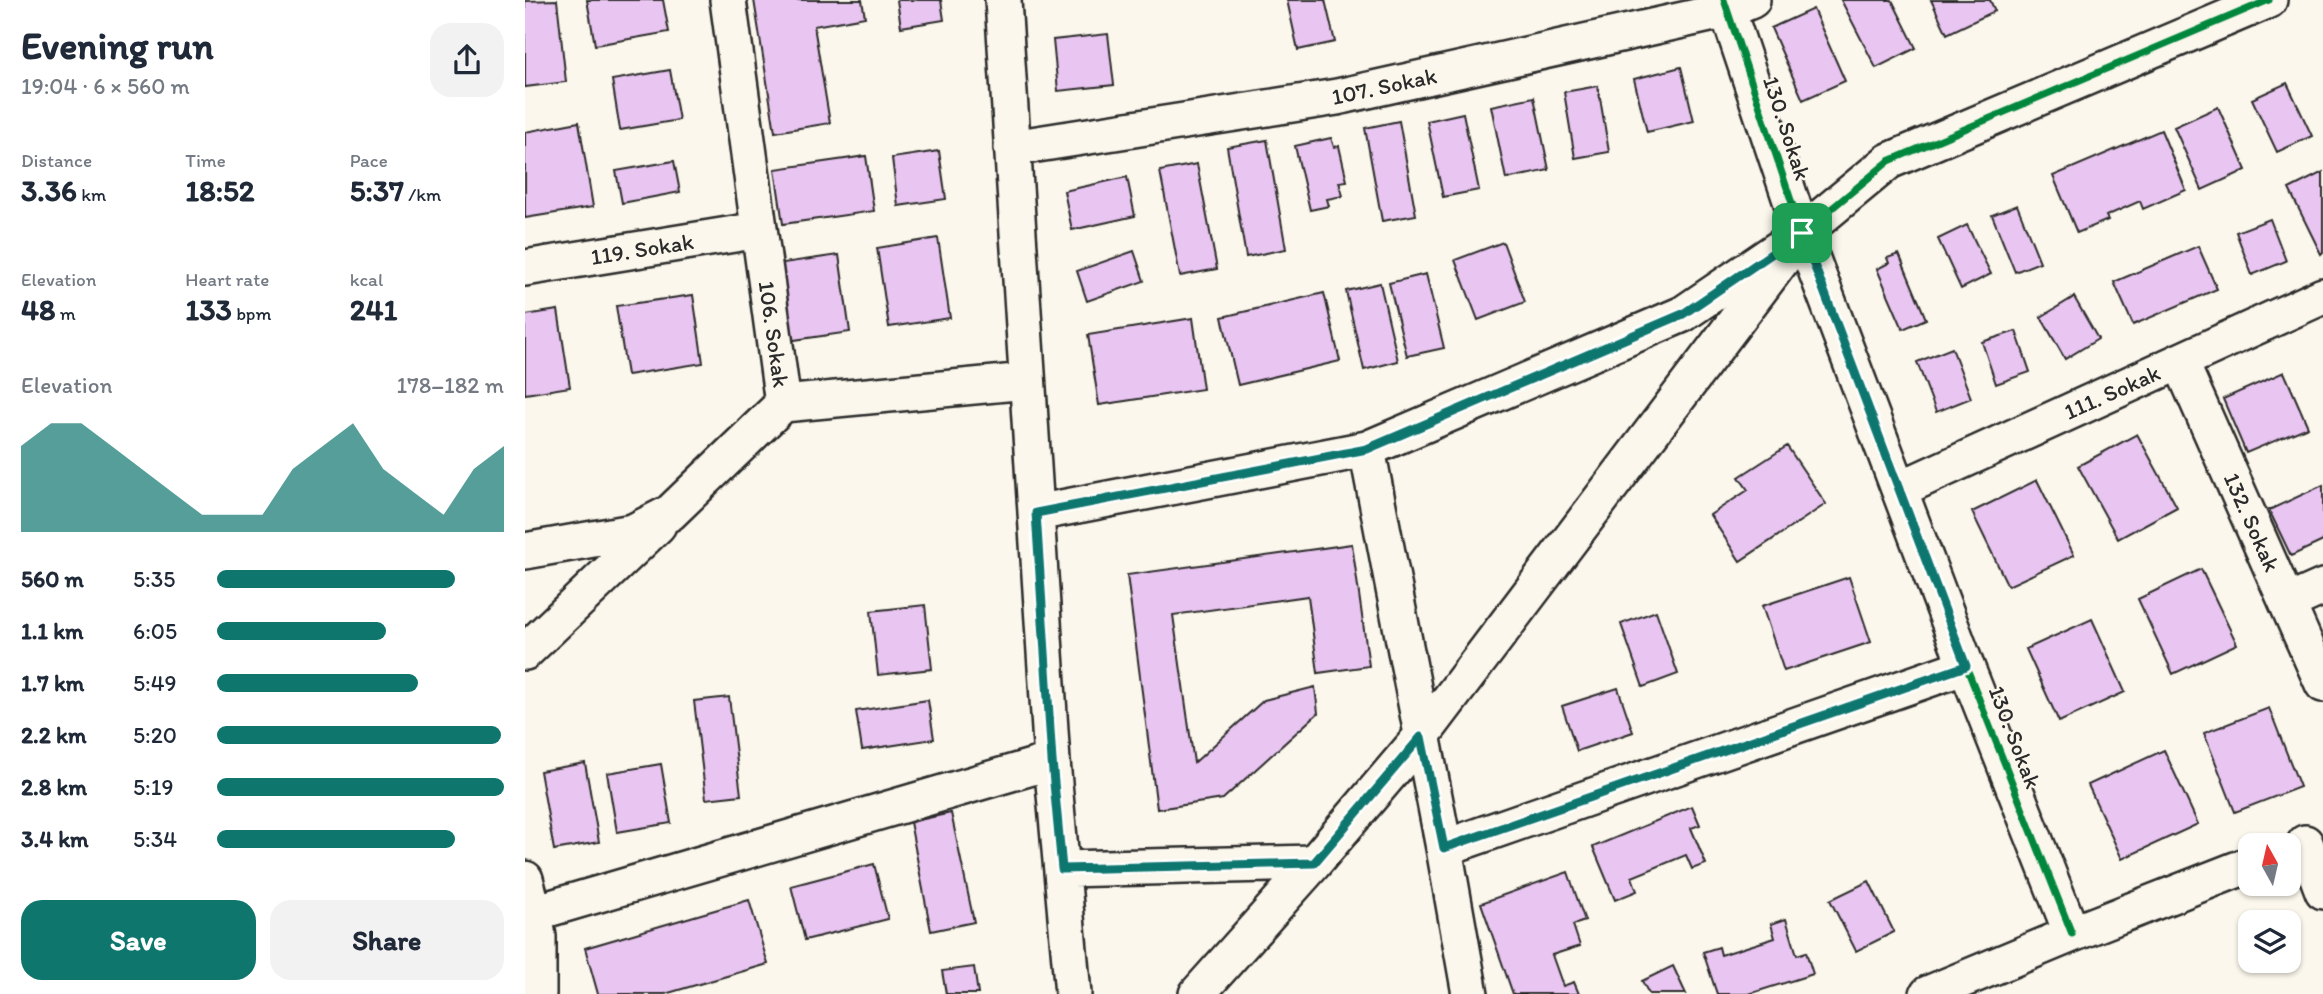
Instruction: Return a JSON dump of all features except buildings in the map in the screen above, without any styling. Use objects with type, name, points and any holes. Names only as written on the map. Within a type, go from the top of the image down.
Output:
[{"type":"street","name":"106. Sokak","points":[[525,551],[633,532],[670,513],[783,404],[728,0]]},
{"type":"street","points":[[1003,0],[1052,761],[1073,994]]},
{"type":"street","points":[[1036,513],[1367,449],[1683,314],[1802,233],[1889,161],[2269,0]]},
{"type":"street","name":"107. Sokak","points":[[1012,148],[1337,97],[1734,3]]},
{"type":"street","name":"130. Sokak","points":[[1734,3],[1802,233],[1966,666],[2072,934]]},
{"type":"street","name":"119. Sokak","points":[[525,268],[759,230]]},
{"type":"street","points":[[1197,994],[1314,863],[1421,737],[1802,233]]},
{"type":"street","name":"111. Sokak","points":[[1900,489],[2323,296]]},
{"type":"street","name":"132. Sokak","points":[[2180,361],[2323,684]]},
{"type":"street","points":[[783,404],[1027,381]]},
{"type":"street","points":[[1367,449],[1470,994]]},
{"type":"street","points":[[525,652],[670,513]]},
{"type":"street","points":[[2287,603],[2323,587]]},
{"type":"street","points":[[1444,848],[1966,666]]},
{"type":"street","points":[[534,913],[1052,761]]},
{"type":"street","points":[[2306,843],[2323,891]]},
{"type":"street","points":[[1062,869],[1314,863]]},
{"type":"street","points":[[1928,994],[2238,869]]},
{"type":"street","points":[[525,879],[538,937],[538,994]]},
{"type":"cycle path","points":[[1724,0],[1802,233],[1966,666],[2072,934]]},
{"type":"cycle path","points":[[1036,513],[1367,449],[1683,314],[1802,233],[1889,161],[2269,0]]},
{"type":"route","points":[[1802,233],[1966,666],[1444,848],[1421,737],[1314,863],[1062,869],[1052,761],[1036,513],[1367,449],[1683,314],[1802,233]]}]
